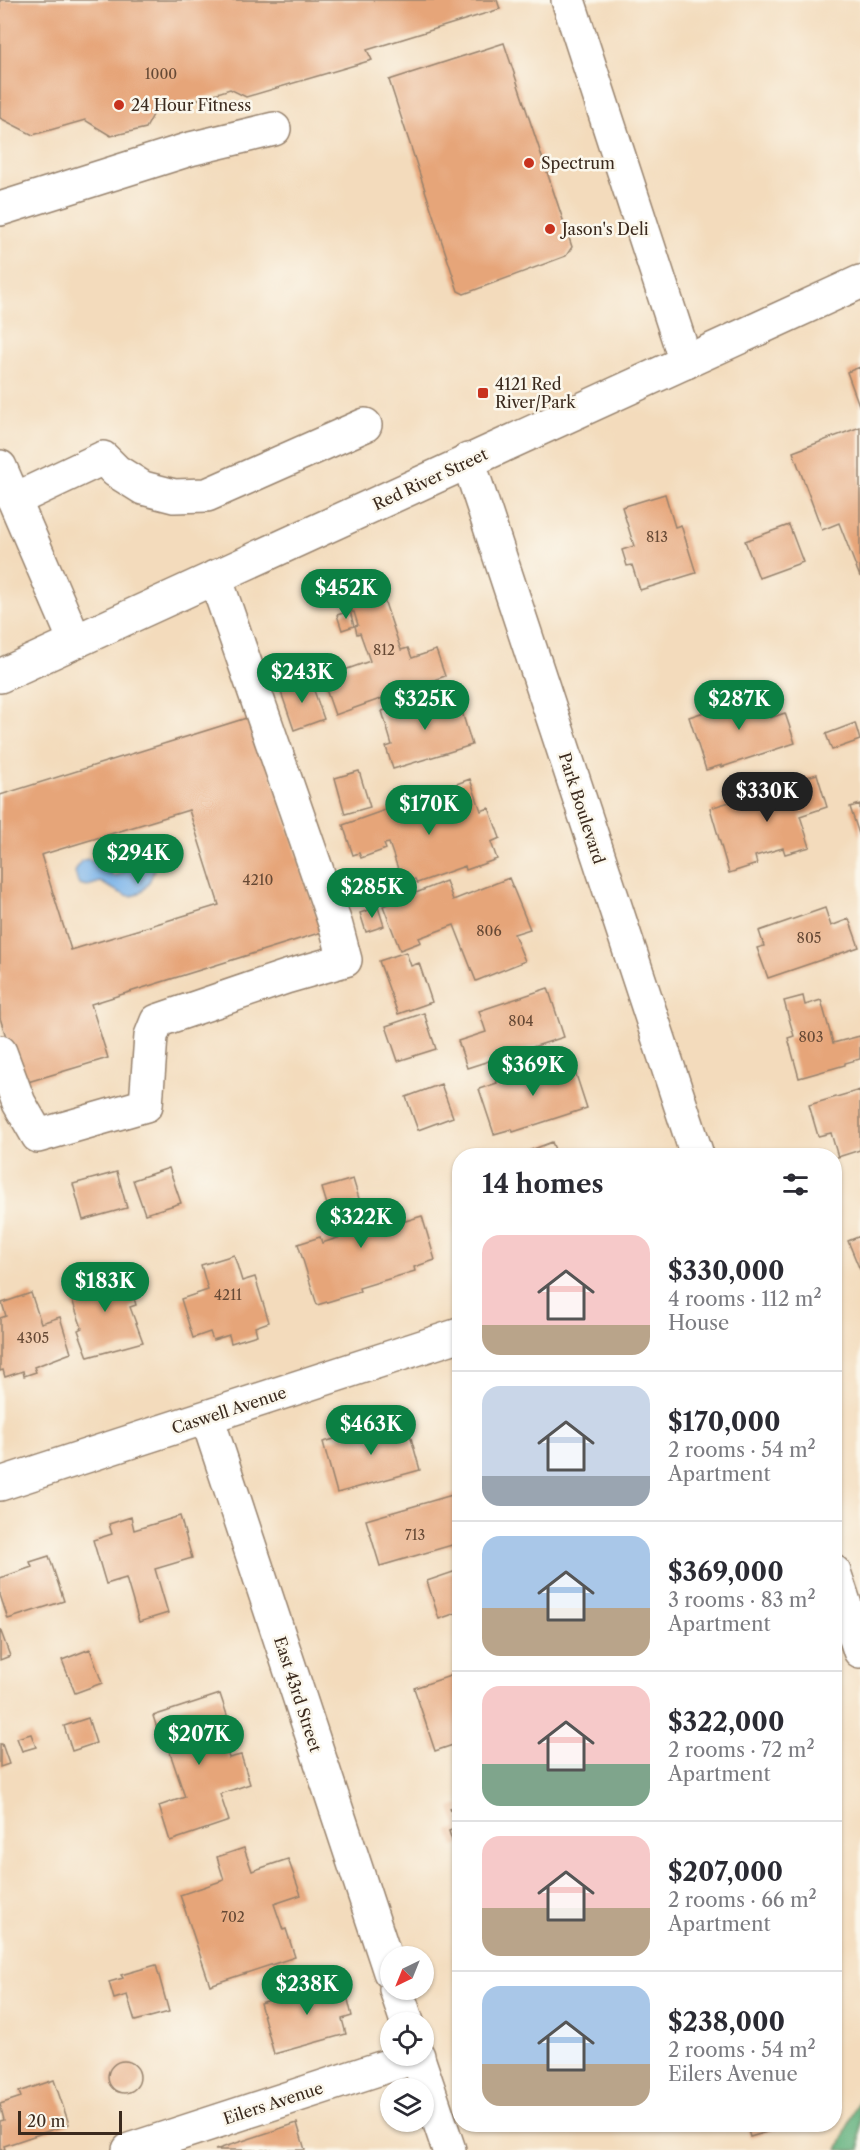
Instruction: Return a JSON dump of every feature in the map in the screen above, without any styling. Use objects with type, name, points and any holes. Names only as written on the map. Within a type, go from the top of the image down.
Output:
[{"type":"street","points":[[568,0],[686,362]]},
{"type":"street","points":[[0,210],[190,149],[274,129]]},
{"type":"street","name":"Red River Street","points":[[0,676],[860,282]]},
{"type":"street","points":[[14,500],[103,458],[116,471],[143,488],[174,496],[207,495],[365,425]]},
{"type":"street","name":"Park Boulevard","points":[[468,460],[695,1148]]},
{"type":"street","points":[[0,467],[75,641]]},
{"type":"street","points":[[0,1052],[19,1103],[38,1136],[146,1105],[151,1036],[157,1021],[286,977],[345,960],[336,926],[215,577]]},
{"type":"street","name":"Caswell Avenue","points":[[0,1485],[452,1337]]},
{"type":"street","name":"East 43rd Street","points":[[207,1417],[381,1946]]},
{"type":"street","points":[[842,1596],[860,1651]]},
{"type":"street","name":"Eilers Avenue","points":[[129,2150],[385,2066]]},
{"type":"street","points":[[422,2066],[449,2150]]},
{"type":"green space","points":[[860,2094],[860,2150],[838,2150],[858,2102]]},
{"type":"water","points":[[104,853],[107,855],[108,870],[116,876],[124,872],[130,858],[141,857],[149,862],[154,868],[149,881],[140,893],[127,896],[100,882],[87,886],[78,883],[75,872],[81,861],[88,859],[96,862]]},
{"type":"building","points":[[0,0],[497,0],[500,9],[367,50],[372,60],[246,97],[230,89],[154,113],[146,128],[111,136],[85,120],[33,135],[0,118]]},
{"type":"building","points":[[504,43],[572,247],[566,256],[464,294],[458,291],[389,80]]},
{"type":"building","points":[[860,367],[860,408],[847,372]]},
{"type":"building","points":[[860,427],[860,577],[839,523],[822,530],[793,452]]},
{"type":"building","points":[[665,494],[675,527],[681,525],[696,573],[640,590],[632,565],[627,566],[622,550],[634,546],[622,507]]},
{"type":"building","points":[[789,525],[803,562],[759,578],[745,541]]},
{"type":"building","points":[[379,585],[401,650],[408,648],[412,658],[436,650],[445,676],[335,715],[322,678],[370,661],[360,633],[357,634],[355,626],[358,625],[354,612],[352,612],[351,607],[353,606],[349,596]]},
{"type":"building","points":[[350,611],[354,626],[342,630],[337,615]]},
{"type":"building","points":[[310,679],[324,719],[294,730],[280,689]]},
{"type":"building","points":[[761,691],[770,718],[785,713],[795,743],[706,770],[689,717],[704,712],[703,710]]},
{"type":"building","points":[[457,695],[472,745],[393,769],[386,747],[392,745],[382,711],[407,703],[410,710]]},
{"type":"building","points":[[253,716],[322,932],[91,1004],[108,1058],[21,1084],[0,1018],[0,795]],"holes":[[[189,810],[219,905],[71,950],[41,855]]]},
{"type":"building","points":[[855,723],[860,740],[832,750],[826,734]]},
{"type":"building","points":[[359,771],[370,807],[345,814],[335,778]]},
{"type":"building","points":[[817,774],[827,807],[800,816],[810,847],[785,854],[783,848],[755,856],[757,864],[729,873],[710,808],[736,800],[738,807],[768,798],[765,790]]},
{"type":"building","points":[[470,779],[481,811],[489,808],[500,838],[491,842],[497,859],[466,870],[465,866],[417,883],[415,879],[403,883],[389,843],[384,844],[386,849],[361,858],[359,853],[353,855],[343,825],[416,799],[424,822],[448,814],[440,790]]},
{"type":"building","points":[[860,804],[860,837],[850,807]]},
{"type":"building","points":[[509,878],[530,929],[514,934],[525,961],[476,981],[454,925],[419,938],[421,942],[400,950],[383,906],[446,881],[453,900]]},
{"type":"building","points":[[378,907],[384,926],[366,932],[360,913]]},
{"type":"building","points":[[825,908],[831,926],[849,919],[859,947],[768,978],[757,948],[764,946],[759,931]]},
{"type":"building","points":[[406,952],[411,966],[419,963],[432,1002],[398,1014],[379,961]]},
{"type":"building","points":[[548,988],[564,1037],[467,1068],[458,1041],[486,1032],[479,1011]]},
{"type":"building","points":[[803,996],[805,1005],[821,1000],[833,1043],[860,1036],[860,1059],[799,1078],[788,1038],[794,1036],[784,1001]]},
{"type":"building","points":[[424,1013],[436,1049],[398,1061],[386,1026]]},
{"type":"building","points":[[570,1056],[587,1108],[513,1132],[512,1129],[494,1134],[479,1089],[497,1083],[496,1080]]},
{"type":"building","points":[[441,1084],[453,1117],[418,1130],[406,1097]]},
{"type":"building","points":[[860,1090],[860,1150],[842,1156],[842,1148],[835,1148],[831,1133],[818,1136],[809,1105]]},
{"type":"building","points":[[552,1142],[554,1148],[536,1148]]},
{"type":"building","points":[[169,1168],[181,1203],[145,1214],[133,1180]]},
{"type":"building","points":[[117,1172],[127,1208],[83,1220],[73,1184]]},
{"type":"building","points":[[353,1179],[360,1202],[353,1204],[359,1222],[375,1217],[379,1229],[422,1216],[435,1260],[414,1267],[415,1271],[359,1288],[360,1292],[317,1305],[298,1244],[320,1237],[322,1243],[350,1234],[348,1227],[335,1231],[322,1188]]},
{"type":"building","points":[[860,1236],[860,1270],[848,1241]]},
{"type":"building","points":[[234,1255],[242,1281],[255,1277],[269,1322],[255,1327],[257,1335],[231,1343],[229,1335],[213,1340],[210,1332],[193,1338],[181,1299],[208,1290],[201,1265]]},
{"type":"building","points":[[96,1270],[102,1284],[127,1275],[136,1305],[130,1307],[143,1342],[88,1357],[78,1330],[82,1328],[70,1294],[74,1293],[70,1279]]},
{"type":"building","points":[[31,1293],[41,1323],[60,1317],[71,1353],[34,1367],[36,1372],[24,1376],[23,1371],[5,1377],[3,1370],[0,1371],[0,1318],[6,1316],[2,1303]]},
{"type":"building","points":[[406,1420],[420,1470],[337,1493],[323,1442]]},
{"type":"building","points":[[452,1495],[452,1545],[380,1566],[366,1520]]},
{"type":"building","points":[[180,1516],[192,1558],[155,1569],[168,1613],[139,1622],[126,1578],[106,1584],[93,1540],[112,1534],[109,1524],[131,1517],[134,1530]]},
{"type":"building","points":[[49,1556],[64,1601],[8,1619],[0,1595],[0,1578],[32,1567],[30,1562]]},
{"type":"building","points":[[452,1572],[452,1614],[439,1619],[427,1581]]},
{"type":"building","points":[[0,1629],[10,1656],[0,1660]]},
{"type":"building","points":[[90,1649],[102,1683],[75,1693],[62,1660]]},
{"type":"building","points":[[452,1675],[452,1745],[435,1751],[414,1688]]},
{"type":"building","points":[[220,1694],[231,1727],[220,1730],[229,1758],[241,1755],[250,1784],[220,1794],[229,1821],[170,1841],[159,1806],[185,1797],[166,1741],[162,1743],[153,1716]]},
{"type":"building","points":[[88,1718],[96,1743],[72,1751],[64,1726]]},
{"type":"building","points":[[31,1734],[36,1747],[22,1751],[17,1738]]},
{"type":"building","points":[[0,1744],[2,1744],[9,1764],[0,1767]]},
{"type":"building","points":[[244,1848],[252,1871],[288,1859],[301,1895],[274,1904],[283,1930],[286,1929],[295,1957],[210,1985],[180,1895],[224,1880],[217,1857]]},
{"type":"building","points":[[156,1965],[169,2012],[135,2021],[127,1995],[114,1999],[109,1982],[123,1978],[121,1975]]},
{"type":"building","points":[[343,1979],[352,2016],[342,2019],[346,2034],[274,2054],[260,2003]]},
{"type":"building","points":[[124,2061],[136,2065],[140,2077],[136,2089],[124,2093],[112,2089],[108,2077],[112,2065]]},
{"type":"building","points":[[54,2080],[69,2124],[4,2146],[5,2149],[0,2150],[0,2121],[4,2120],[0,2104],[21,2097],[19,2092]]},
{"type":"building","points":[[297,2123],[305,2150],[215,2150]]},
{"type":"building","points":[[748,2132],[767,2132],[750,2137]]},
{"type":"place","name":"24 Hour Fitness","points":[[119,105]]},
{"type":"place","name":"Spectrum","points":[[529,163]]},
{"type":"place","name":"Jason's Deli","points":[[550,229]]},
{"type":"place","name":"4121 Red River/Park","points":[[483,393]]}]
